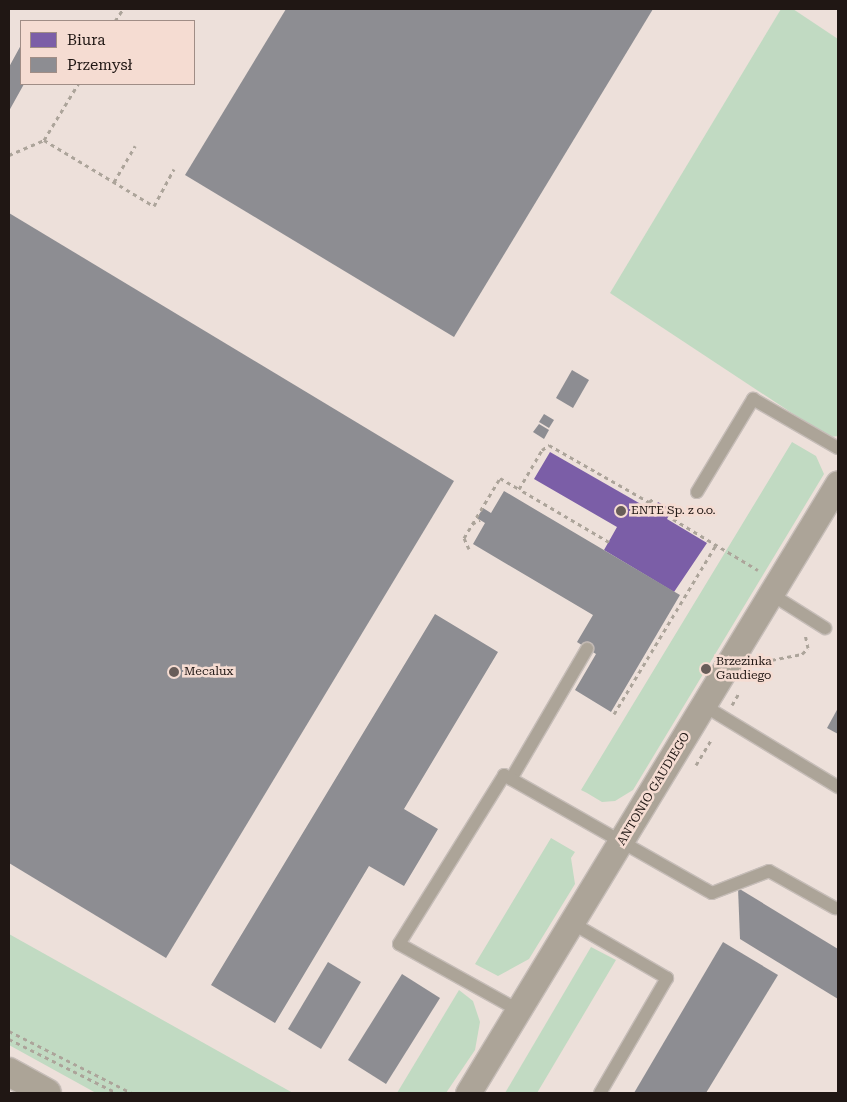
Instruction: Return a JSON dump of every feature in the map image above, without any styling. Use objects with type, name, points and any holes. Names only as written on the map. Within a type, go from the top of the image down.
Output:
[{"type":"street","name":"ANTONIO GAUDIEGO","points":[[468,1093],[622,842],[703,705],[768,584],[838,483]]},
{"type":"street","points":[[9,1072],[47,1093]]},
{"type":"lane","points":[[697,492],[753,398],[838,448]]},
{"type":"lane","points":[[768,584],[825,628]]},
{"type":"lane","points":[[511,779],[587,649]]},
{"type":"lane","points":[[703,705],[838,787]]},
{"type":"lane","points":[[518,1010],[399,944],[504,775],[712,893],[769,871],[835,908]]},
{"type":"lane","points":[[572,923],[667,978],[600,1093]]},
{"type":"path","points":[[116,20],[123,9]]},
{"type":"path","points":[[9,155],[44,140],[77,85]]},
{"type":"path","points":[[44,140],[154,206],[174,169]]},
{"type":"path","points":[[114,182],[135,146]]},
{"type":"path","points":[[519,489],[542,450],[549,445],[649,502],[653,499]]},
{"type":"path","points":[[469,549],[464,538],[500,478],[609,542]]},
{"type":"path","points":[[676,512],[673,520],[716,545],[768,584]]},
{"type":"path","points":[[472,524],[480,520]]},
{"type":"path","points":[[614,714],[716,545]]},
{"type":"path","points":[[756,663],[802,654],[808,648],[805,634],[800,629]]},
{"type":"path","points":[[9,1031],[132,1093]]},
{"type":"path","points":[[9,1039],[117,1093]]},
{"type":"green space","points":[[781,9],[793,9],[838,39],[838,436],[830,437],[610,293]]},
{"type":"green space","points":[[792,442],[816,456],[824,474],[633,790],[615,801],[602,802],[581,790]]},
{"type":"green space","points":[[551,838],[575,852],[571,858],[575,884],[529,959],[498,976],[475,964]]},
{"type":"green space","points":[[9,934],[293,1093],[96,1093],[9,1045]]},
{"type":"green space","points":[[591,947],[616,960],[537,1093],[505,1093]]},
{"type":"green space","points":[[459,990],[473,1001],[480,1022],[475,1050],[446,1093],[397,1093]]},
{"type":"building: Biura","name":"ENTE Sp. z o.o.","points":[[550,452],[653,511],[658,502],[672,510],[667,519],[707,543],[674,592],[604,550],[617,527],[534,479]]},
{"type":"building: Przemysł","points":[[286,9],[653,9],[454,337],[185,175]]},
{"type":"building: Przemysł","points":[[20,47],[20,85],[23,85],[9,111],[9,67]]},
{"type":"building: Przemysł","name":"Mecalux","points":[[9,213],[454,481],[166,958],[9,863]]},
{"type":"building: Przemysł","points":[[572,370],[589,380],[573,408],[556,398]]},
{"type":"building: Przemysł","points":[[544,414],[554,420],[549,428],[539,422]]},
{"type":"building: Przemysł","points":[[539,424],[549,430],[544,439],[533,432]]},
{"type":"building: Przemysł","points":[[504,491],[680,595],[611,712],[575,690],[596,654],[577,642],[593,615],[473,544],[485,523],[477,518],[483,508],[491,513]]},
{"type":"building: Przemysł","points":[[435,614],[498,652],[404,809],[438,829],[404,886],[369,866],[275,1023],[211,985]]},
{"type":"building: Przemysł","points":[[838,708],[838,734],[827,728]]},
{"type":"building: Przemysł","points":[[738,888],[838,949],[838,999],[740,939]]},
{"type":"building: Przemysł","points":[[723,942],[778,975],[706,1093],[634,1093]]},
{"type":"building: Przemysł","points":[[328,962],[361,982],[321,1049],[288,1029]]},
{"type":"building: Przemysł","points":[[402,974],[440,998],[386,1084],[348,1060]]},
{"type":"place","name":"ENTE Sp. z o.o.","points":[[621,511]]},
{"type":"place","name":"Brzezinka Gaudiego","points":[[706,669]]},
{"type":"place","name":"Mecalux","points":[[174,672]]}]
